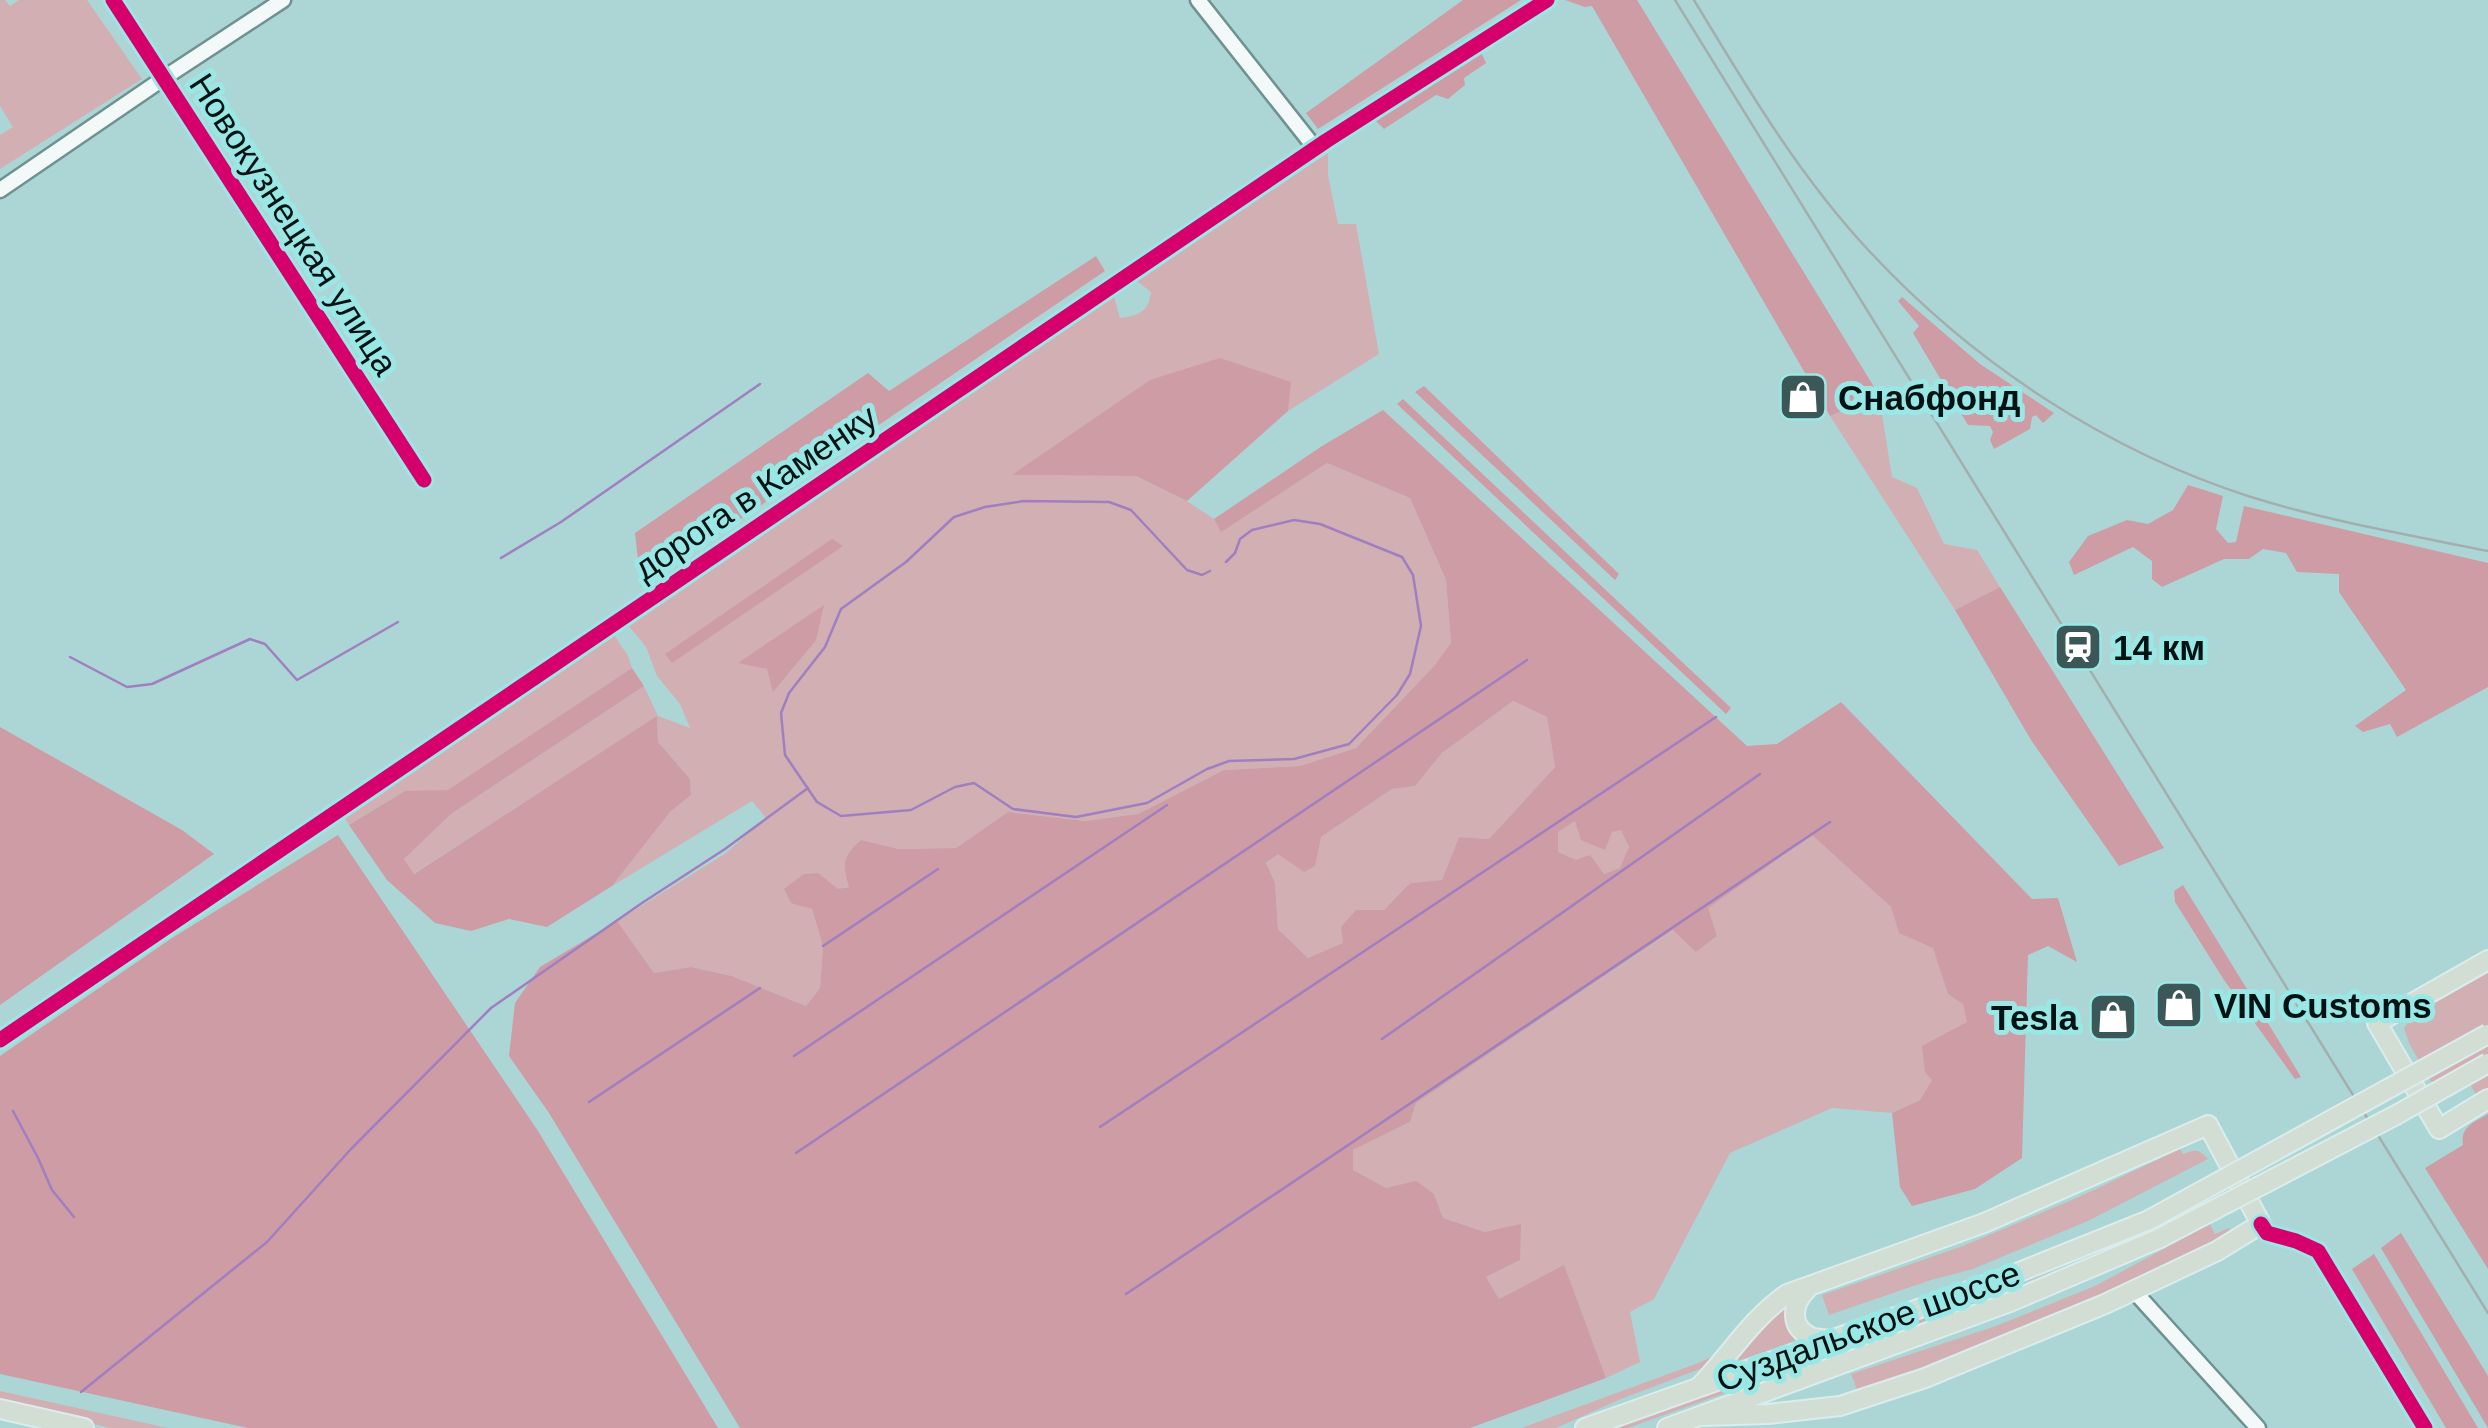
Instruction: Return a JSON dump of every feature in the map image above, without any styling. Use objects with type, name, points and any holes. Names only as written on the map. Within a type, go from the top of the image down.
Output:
[{"type":"main road","points":[[2488,960],[2378,1023],[2439,1129],[2488,1099]]},
{"type":"main road","name":"Суздальское шоссе","points":[[1585,1428],[2018,1273],[2149,1220],[2488,1034]]},
{"type":"main road","name":"Суздальское шоссе","points":[[1667,1428],[2010,1302],[2158,1239],[2488,1063]]},
{"type":"main road","points":[[1700,1386],[1770,1305],[1787,1294],[1998,1217],[2208,1125],[2261,1224],[2217,1251],[2134,1291],[1926,1378],[1851,1404],[1768,1414],[1702,1416]]},
{"type":"main road","points":[[1813,1284],[1795,1303],[1794,1315],[1806,1334],[1831,1340]]},
{"type":"main road","points":[[0,1409],[84,1428]]},
{"type":"street","name":"Новокузнецкая улица","points":[[113,0],[424,480]]},
{"type":"street","points":[[0,190],[283,0]]},
{"type":"street","points":[[1198,0],[1316,148]]},
{"type":"street","name":"дорога в Каменку","points":[[0,1040],[1316,148],[1548,0]]},
{"type":"street","points":[[2261,1224],[2267,1233],[2296,1240],[2318,1251],[2424,1428]]},
{"type":"street","points":[[2134,1291],[2258,1428]]},
{"type":"shaded area","points":[[0,0],[10,6],[19,0],[87,0],[142,79],[0,169],[0,135],[13,127],[0,106]]},
{"type":"shaded area","points":[[1463,0],[1521,0],[1318,129],[1306,113]]},
{"type":"shaded area","points":[[1565,0],[1637,0],[1879,395],[1830,416],[1592,6]]},
{"type":"shaded area","points":[[1481,52],[1486,63],[1464,78],[1465,85],[1448,99],[1436,95],[1384,129],[1375,120]]},
{"type":"shaded area","points":[[1328,153],[1328,175],[1338,224],[1356,224],[1379,354],[1288,411],[1290,382],[1175,373],[1150,380],[1015,475],[1136,476],[1187,501],[1214,519],[1221,531],[1327,463],[1410,498],[1446,580],[1451,643],[1482,648],[1434,666],[1356,748],[1300,766],[1224,770],[1138,814],[1085,821],[1008,812],[956,848],[899,849],[861,840],[849,886],[812,909],[823,946],[820,988],[806,1006],[732,976],[692,967],[654,973],[617,921],[726,853],[766,818],[752,801],[612,886],[670,812],[691,795],[690,779],[658,742],[657,717],[413,874],[404,859],[451,814],[644,686],[658,716],[690,728],[680,704],[657,676],[646,647],[628,625],[1113,293],[1120,318],[1142,312],[1151,292],[1134,279]],"holes":[[[823,606],[774,691],[767,669],[740,663]]]},
{"type":"shaded area","points":[[1096,256],[1105,271],[641,587],[635,533],[868,373],[889,391]]},
{"type":"shaded area","points":[[1902,297],[1980,364],[2054,413],[2043,423],[2036,415],[2032,417],[2030,429],[1994,449],[1990,426],[1968,425],[1913,333],[1919,326],[1898,301]]},
{"type":"shaded area","points":[[1220,358],[1291,382],[1288,411],[1187,501],[1136,476],[1012,475],[1150,380]]},
{"type":"shaded area","points":[[1424,386],[1619,574],[1615,580],[1415,392]]},
{"type":"shaded area","points":[[1879,395],[1892,477],[1917,488],[1944,544],[1977,550],[2000,587],[1955,610],[1830,416]]},
{"type":"shaded area","points":[[1403,399],[1731,708],[1726,714],[1397,404]]},
{"type":"shaded area","points":[[1383,410],[1747,746],[1777,744],[1841,702],[2032,899],[2058,898],[2077,962],[2048,946],[2028,955],[2022,1158],[1975,1189],[1912,1206],[1900,1187],[1892,1113],[1920,1100],[1932,1080],[1925,1072],[1922,1046],[1967,1022],[1963,1004],[1948,994],[1933,948],[1899,933],[1891,907],[1812,835],[1708,908],[1717,936],[1696,952],[1673,930],[1416,1103],[1410,1122],[1353,1150],[1353,1170],[1386,1188],[1416,1181],[1434,1194],[1443,1218],[1485,1232],[1521,1224],[1520,1260],[1486,1277],[1499,1299],[1564,1265],[1606,1378],[1470,1428],[740,1428],[549,1113],[509,1056],[515,1003],[540,967],[617,921],[654,973],[691,967],[732,976],[806,1006],[820,988],[823,946],[812,909],[791,903],[784,889],[804,874],[818,873],[838,889],[849,887],[846,861],[861,840],[899,849],[956,848],[1008,812],[1085,821],[1138,814],[1224,770],[1300,766],[1356,748],[1451,643],[1446,580],[1410,498],[1327,463],[1221,532],[1214,519]],"holes":[[[1513,701],[1547,717],[1555,767],[1489,839],[1459,837],[1442,880],[1410,883],[1384,910],[1356,910],[1341,927],[1343,943],[1308,958],[1278,929],[1275,883],[1266,863],[1278,854],[1304,872],[1315,866],[1321,837],[1392,789],[1415,786],[1442,753]],[[1575,821],[1581,840],[1605,850],[1612,832],[1621,830],[1629,847],[1620,868],[1604,874],[1590,855],[1576,860],[1558,852],[1558,832]]]},
{"type":"shaded area","points":[[2188,485],[2223,496],[2216,529],[2228,543],[2236,542],[2244,506],[2488,563],[2488,687],[2397,737],[2390,724],[2363,732],[2355,726],[2406,690],[2339,592],[2339,574],[2297,572],[2286,553],[2263,549],[2249,559],[2224,559],[2162,587],[2152,579],[2152,561],[2133,547],[2074,575],[2069,562],[2088,536],[2127,520],[2148,524],[2173,510]]},
{"type":"shaded area","points":[[832,539],[843,546],[672,663],[665,654]]},
{"type":"shaded area","points":[[2000,587],[2164,848],[2119,866],[2031,740],[1955,610]]},
{"type":"shaded area","points":[[824,605],[816,640],[773,692],[767,669],[738,663]]},
{"type":"shaded area","points":[[615,636],[632,668],[448,791],[405,791],[349,825],[345,818]]},
{"type":"shaded area","points":[[632,668],[644,686],[451,814],[404,859],[414,874],[657,716],[658,742],[690,779],[691,795],[670,812],[612,886],[547,927],[509,919],[471,931],[435,923],[387,880],[349,825],[405,791],[448,790]]},
{"type":"shaded area","points":[[1513,701],[1547,717],[1555,767],[1489,839],[1459,837],[1442,880],[1410,883],[1344,943],[1308,958],[1278,929],[1275,883],[1266,864],[1278,853],[1304,872],[1321,837],[1392,789],[1415,786],[1442,753]]},
{"type":"shaded area","points":[[0,727],[182,830],[214,854],[0,1005]]},
{"type":"shaded area","points":[[1575,821],[1612,832],[1621,829],[1629,847],[1621,868],[1604,874],[1558,852],[1558,832]]},
{"type":"shaded area","points":[[338,835],[538,1131],[718,1428],[248,1428],[0,1374],[0,1056],[172,938]]},
{"type":"shaded area","points":[[1812,835],[1891,907],[1899,933],[1933,947],[1948,994],[1963,1003],[1968,1022],[1920,1100],[1892,1113],[1832,1108],[1730,1153],[1654,1299],[1630,1312],[1640,1362],[1606,1378],[1564,1266],[1499,1299],[1486,1277],[1520,1260],[1485,1232],[1443,1218],[1434,1194],[1386,1188],[1352,1170],[1353,1150],[1410,1122],[1416,1103],[1674,930],[1697,951],[1717,936],[1707,908]]},
{"type":"shaded area","points":[[2183,885],[2301,1077],[2295,1079],[2224,980],[2175,902],[2174,891]]},
{"type":"shaded area","points":[[2488,973],[2488,1090],[2477,1096],[2470,1084],[2441,1099],[2404,1028],[2415,1014]]},
{"type":"shaded area","points":[[2488,1114],[2488,1269],[2425,1168],[2463,1145],[2466,1129]]},
{"type":"shaded area","points":[[2180,1149],[2183,1154],[2200,1152],[2208,1159],[2088,1221],[1973,1269],[1829,1315],[1822,1295],[1963,1246]]},
{"type":"shaded area","points":[[2210,1224],[2215,1234],[2229,1228],[2233,1233],[2104,1299],[1857,1390],[1851,1374],[1996,1326],[2095,1286]]},
{"type":"shaded area","points":[[2151,1228],[1989,1298],[1628,1428],[1613,1428],[1986,1293]]},
{"type":"shaded area","points":[[2401,1233],[2488,1376],[2488,1428],[2381,1248]]},
{"type":"shaded area","points":[[2374,1254],[2478,1428],[2446,1428],[2352,1269]]},
{"type":"shaded area","points":[[1787,1304],[1802,1339],[1734,1362],[1773,1310]]},
{"type":"shaded area","points":[[1718,1354],[1705,1367],[1556,1428],[1521,1428],[1698,1363]]},
{"type":"shaded area","points":[[0,1391],[168,1428],[111,1428],[0,1403]]},
{"type":"waterway","points":[[501,558],[561,522],[760,384]]},
{"type":"waterway","points":[[1210,571],[1202,575],[1187,570],[1131,510],[1109,502],[1024,501],[954,517],[906,562],[841,609],[825,647],[789,693],[781,713],[785,755],[817,802],[841,816],[911,810],[955,787],[974,783],[1013,809],[1076,817],[1147,803],[1229,761],[1294,759],[1349,744],[1397,695],[1410,674],[1421,626],[1413,575],[1402,557],[1320,524],[1294,520],[1252,530],[1240,539],[1235,553],[1226,562]]},
{"type":"waterway","points":[[70,657],[127,687],[152,684],[250,639],[265,644],[297,680],[398,622]]},
{"type":"waterway","points":[[796,1153],[1527,660]]},
{"type":"waterway","points":[[1100,1127],[1716,717]]},
{"type":"waterway","points":[[1382,1039],[1760,774]]},
{"type":"waterway","points":[[81,1392],[267,1242],[351,1149],[491,1008],[808,788]]},
{"type":"waterway","points":[[794,1056],[1167,805]]},
{"type":"waterway","points":[[1126,1294],[1830,822]]},
{"type":"waterway","points":[[823,946],[938,869]]},
{"type":"waterway","points":[[589,1102],[760,988]]},
{"type":"waterway","points":[[13,1111],[52,1190],[74,1217]]},
{"type":"railway","points":[[1675,0],[2488,1313]]},
{"type":"railway","points":[[1694,0],[1776,132],[1846,225],[1912,294],[1999,367],[2095,429],[2198,478],[2309,513],[2488,551]]},
{"type":"cycle path","points":[[113,0],[424,480]]},
{"type":"cycle path","points":[[0,1040],[1326,141],[1547,0]]},
{"type":"cycle path","points":[[2261,1224],[2267,1233],[2318,1251],[2425,1428]]},
{"type":"place","name":"Снабфонд","points":[[1803,397]]},
{"type":"place","name":"14 км","points":[[2078,647]]},
{"type":"place","name":"VIN Customs","points":[[2179,1005]]},
{"type":"place","name":"Tesla","points":[[2113,1017]]}]
